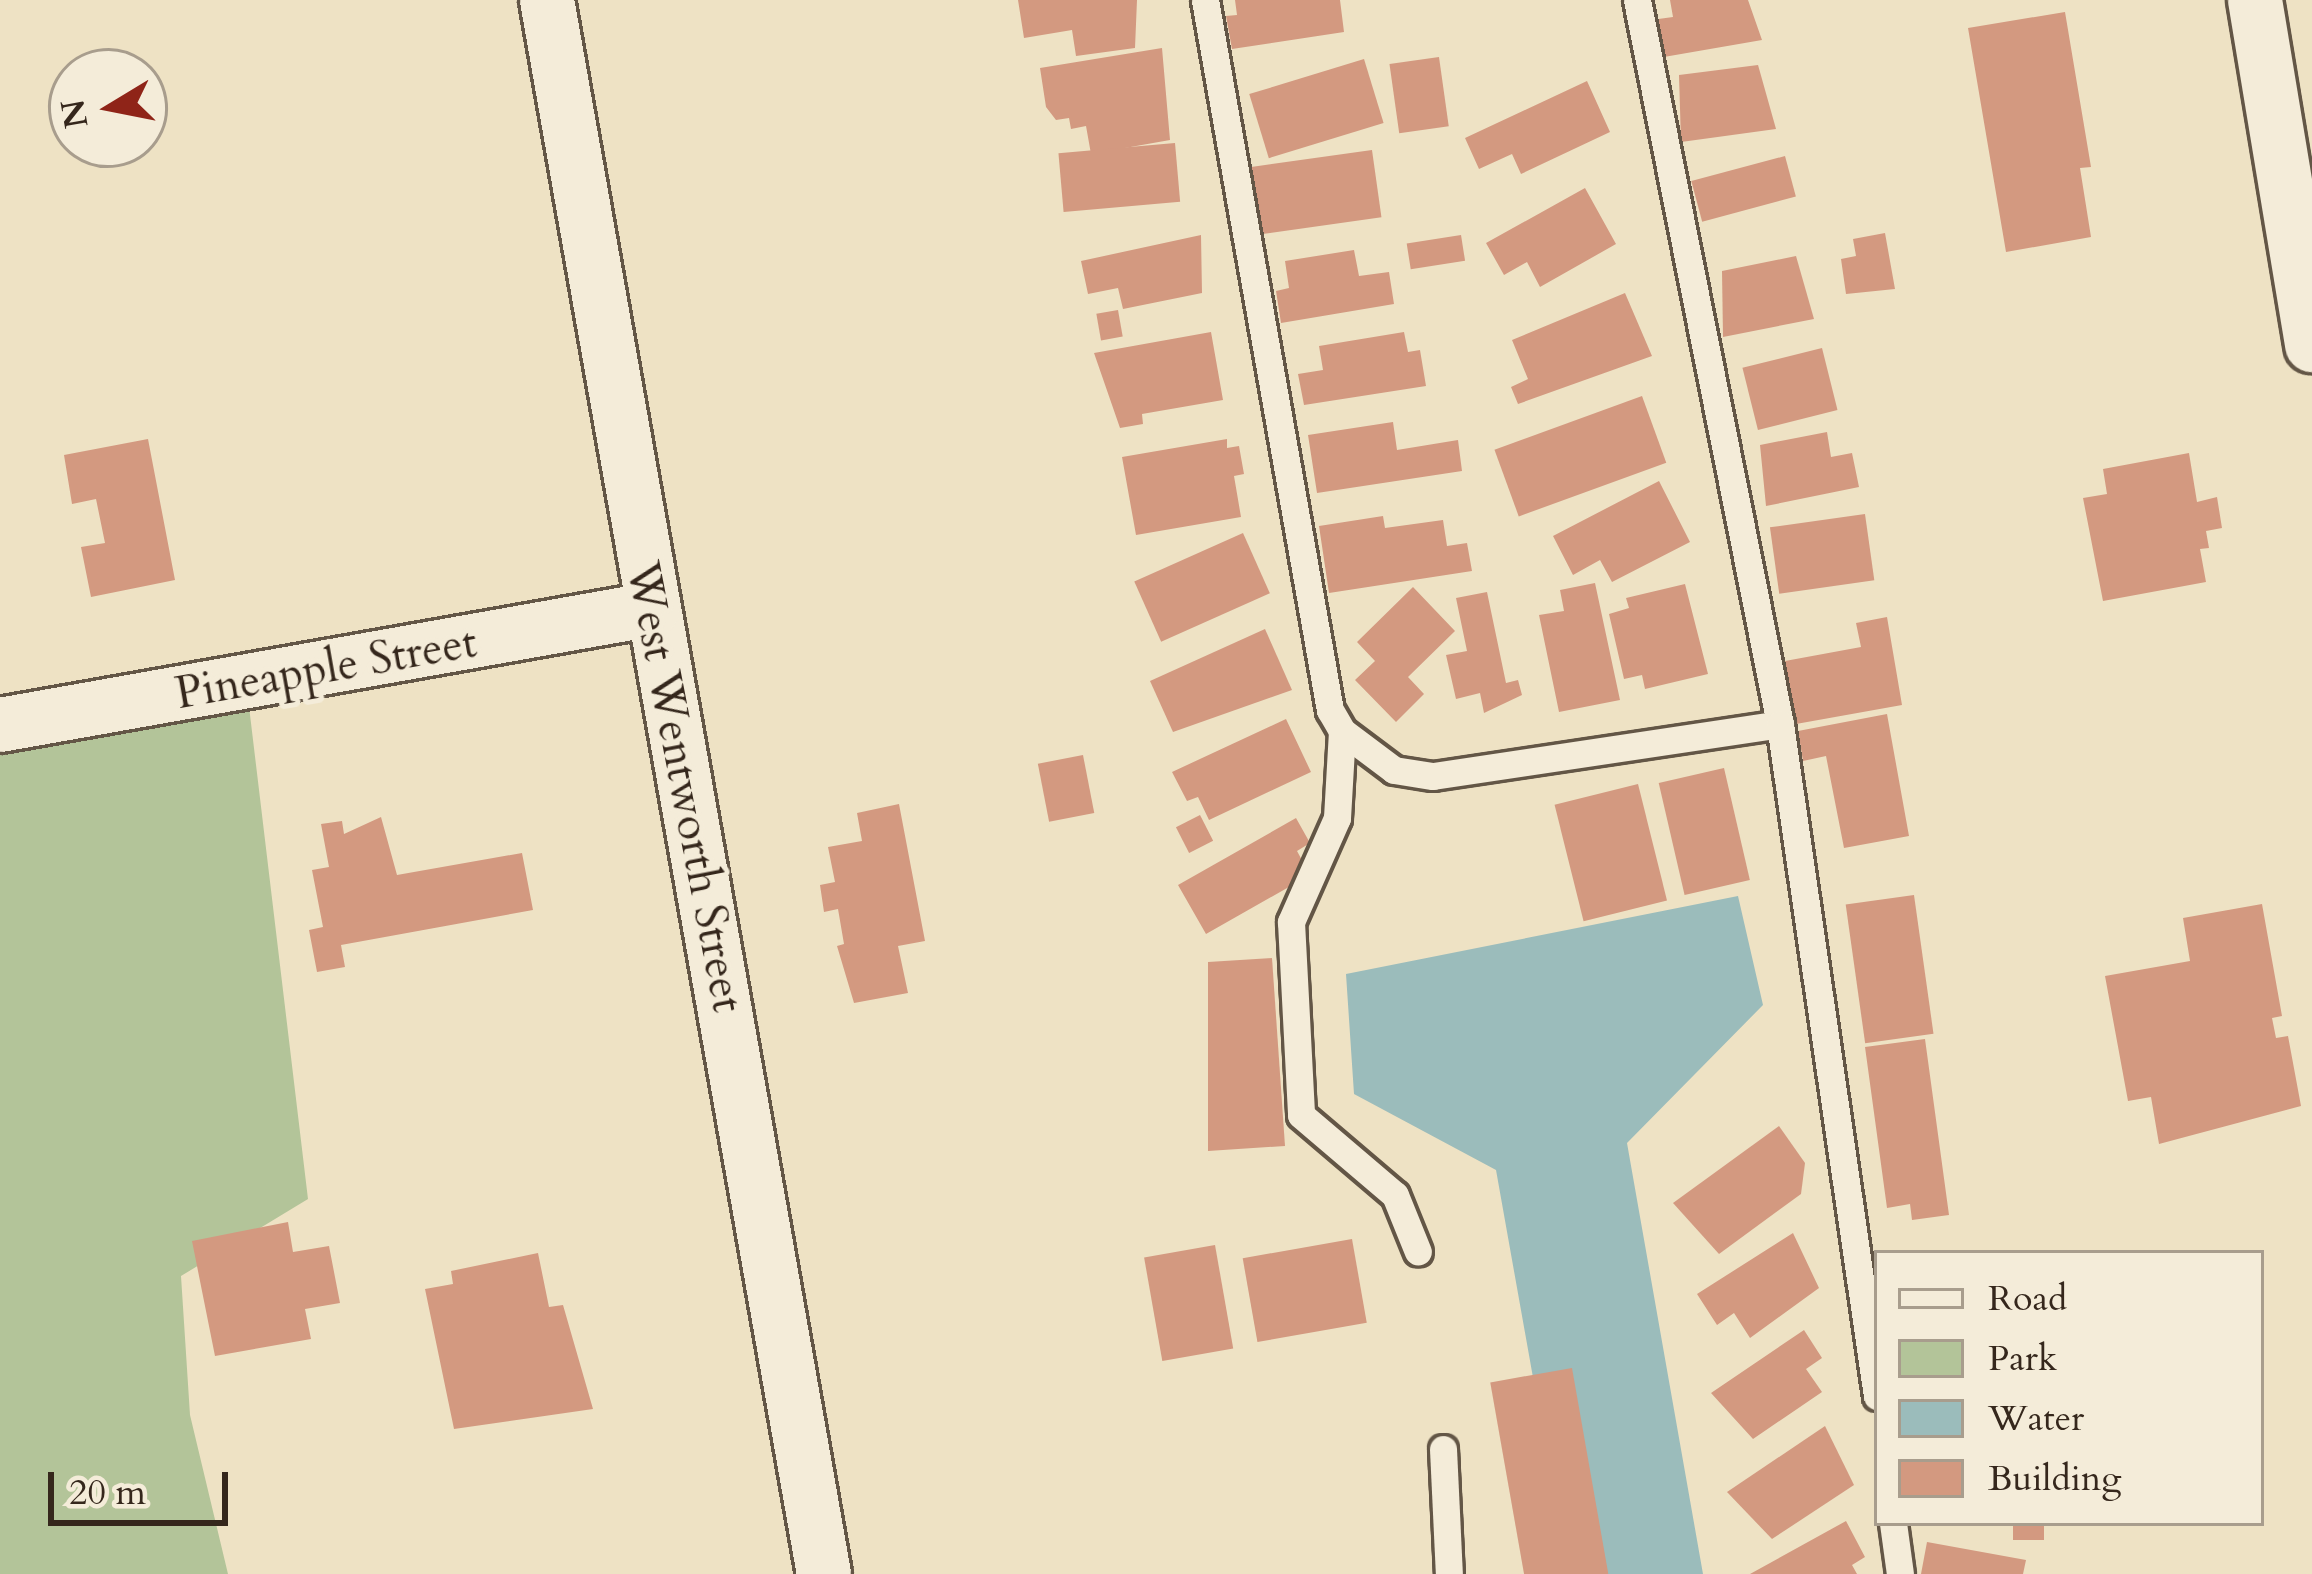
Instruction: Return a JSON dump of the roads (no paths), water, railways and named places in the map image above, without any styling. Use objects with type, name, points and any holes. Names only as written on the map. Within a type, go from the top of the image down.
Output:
[{"type":"street","name":"West Wentworth Street","points":[[547,0],[824,1574]]},
{"type":"street","points":[[2255,0],[2312,345]]},
{"type":"street","name":"Pineapple Street","points":[[0,725],[653,609]]},
{"type":"lane","points":[[1205,0],[1330,710],[1342,730],[1394,770],[1433,776],[1780,724]]},
{"type":"lane","points":[[1636,0],[1780,724],[1874,1375]]},
{"type":"lane","points":[[1342,730],[1337,818],[1291,922],[1300,1115],[1395,1195],[1418,1252]]},
{"type":"lane","points":[[1444,1449],[1449,1574]]},
{"type":"lane","points":[[1893,1526],[1900,1574]]},
{"type":"water","points":[[1738,896],[1763,1005],[1627,1143],[1703,1574],[1568,1574],[1496,1170],[1354,1094],[1346,974]]}]
